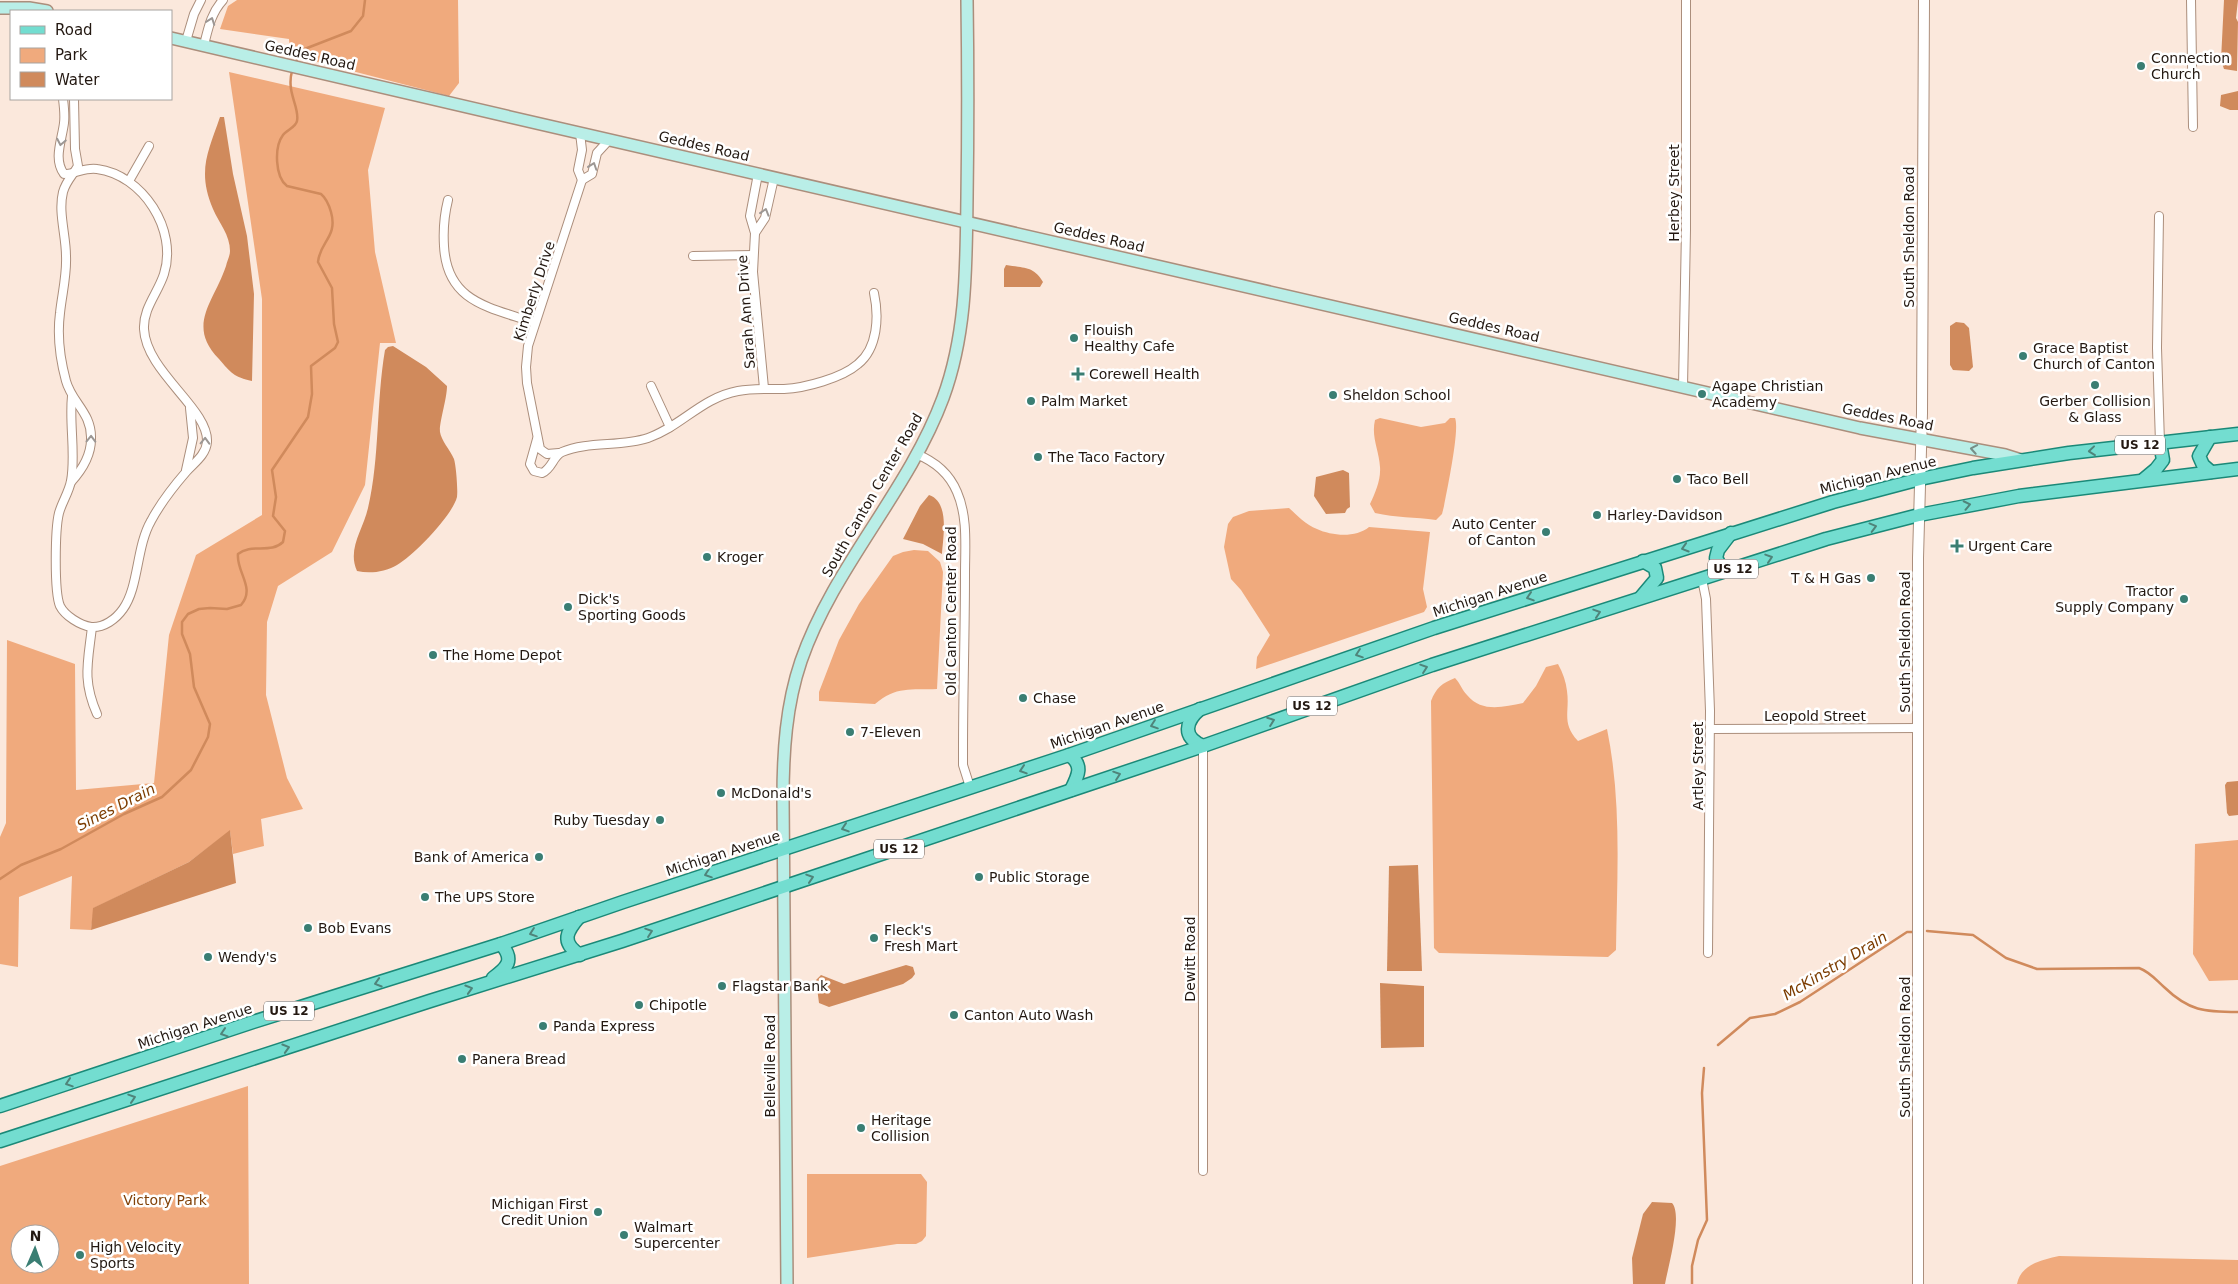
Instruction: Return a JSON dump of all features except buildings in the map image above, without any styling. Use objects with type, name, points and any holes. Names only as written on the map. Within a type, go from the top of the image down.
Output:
[{"type":"main road","name":"South Canton Center Road","points":[[783,849],[783,772],[786,738],[792,691],[801,661],[829,600],[916,454],[943,398],[958,346],[966,286],[967,0]]},
{"type":"main road","points":[[5,5],[22,4],[43,10]]},
{"type":"main road","name":"Geddes Road","points":[[172,38],[580,134],[1683,386],[1921,440],[2005,455],[2021,460]]},
{"type":"main road","name":"Michigan Avenue","points":[[0,1106],[254,1022],[501,944],[1069,754],[1444,625],[1840,500],[1920,479],[2021,460],[2238,434]]},
{"type":"main road","points":[[2210,437],[2199,456],[2203,465],[2211,472]]},
{"type":"main road","points":[[2144,479],[2163,460],[2160,443]]},
{"type":"main road","name":"US 12","points":[[0,1141],[784,887],[1203,746],[1432,665],[1826,540],[1919,515],[2019,496],[2238,468]]},
{"type":"main road","points":[[1728,571],[1721,567],[1716,558],[1718,550],[1731,534]]},
{"type":"main road","points":[[1639,599],[1657,578],[1654,568],[1643,561]]},
{"type":"main road","points":[[1200,709],[1192,717],[1188,725],[1188,731],[1192,740],[1203,746]]},
{"type":"main road","points":[[1069,754],[1074,758],[1079,768],[1071,790]]},
{"type":"main road","name":"Belleville Road","points":[[783,849],[787,1284]]},
{"type":"main road","points":[[579,917],[568,931],[567,936],[570,947],[580,954]]},
{"type":"main road","points":[[487,983],[507,967],[507,953],[501,944]]},
{"type":"street","points":[[186,41],[194,14],[201,0]]},
{"type":"street","name":"Herbey Street","points":[[1683,386],[1686,230],[1686,0]]},
{"type":"street","name":"South Sheldon Road","points":[[1918,1284],[1919,515],[1924,0]]},
{"type":"street","points":[[2191,0],[2193,127]]},
{"type":"street","points":[[204,45],[209,24],[220,1]]},
{"type":"street","points":[[63,100],[64,120],[58,160],[64,174],[74,174],[84,169],[97,168],[129,181],[142,192],[152,206],[162,226],[167,244],[167,260],[164,276],[145,316],[146,341],[152,356],[190,408],[202,420],[207,440],[205,451],[186,472],[150,522],[142,541],[131,593],[126,605],[110,622],[92,627],[67,615],[60,605],[57,595],[58,521],[71,482],[72,396],[61,360],[59,332],[66,258],[62,202],[65,185],[74,174],[78,166],[75,149],[74,100]]},
{"type":"street","name":"Kimberly Drive","points":[[537,439],[526,367],[528,346],[582,180],[578,170],[582,150],[580,134]]},
{"type":"street","name":"Kimberly Drive","points":[[582,180],[592,174],[598,153],[609,140]]},
{"type":"street","points":[[129,181],[149,146]]},
{"type":"street","name":"Sarah Ann Drive","points":[[758,174],[750,216],[755,233],[753,272],[764,388]]},
{"type":"street","name":"Sarah Ann Drive","points":[[755,233],[765,218],[774,178]]},
{"type":"street","points":[[448,200],[443,227],[445,258],[448,272],[454,284],[467,297],[477,303],[535,323]]},
{"type":"street","points":[[2160,216],[2157,348],[2160,443]]},
{"type":"street","points":[[693,256],[754,254]]},
{"type":"street","points":[[537,439],[543,452],[553,455],[575,449],[637,441],[656,435],[717,397],[739,390],[800,387],[829,379],[858,365],[871,347],[877,314],[874,294]]},
{"type":"street","points":[[651,386],[670,427]]},
{"type":"street","points":[[71,482],[80,472],[88,457],[92,437],[87,417],[79,403],[72,396]]},
{"type":"street","points":[[186,472],[192,438],[190,408]]},
{"type":"street","points":[[537,439],[530,460],[534,471],[546,472],[559,453]]},
{"type":"street","name":"Old Canton Center Road","points":[[916,454],[934,463],[947,476],[957,491],[963,511],[965,534],[965,628],[962,750],[963,765],[970,787]]},
{"type":"street","name":"Artley Street","points":[[1702,579],[1706,599],[1710,729],[1708,953]]},
{"type":"street","points":[[92,627],[86,681],[88,694],[97,714]]},
{"type":"street","name":"Leopold Street","points":[[1710,729],[1919,728]]},
{"type":"street","name":"Dewitt Road","points":[[1202,1171],[1203,746]]},
{"type":"green space","points":[[237,0],[458,0],[459,83],[449,96],[290,55],[289,39],[220,29],[228,6]]},
{"type":"green space","points":[[229,72],[385,108],[368,170],[375,252],[396,343],[380,343],[365,485],[332,552],[278,586],[267,622],[266,695],[287,778],[303,809],[261,819],[264,846],[233,854],[230,831],[189,862],[94,908],[91,930],[70,929],[72,876],[19,897],[18,967],[0,964],[0,837],[6,823],[7,640],[75,664],[76,790],[154,783],[169,635],[196,555],[262,515],[262,299]]},
{"type":"green space","points":[[1380,418],[1421,427],[1445,423],[1450,418],[1455,418],[1455,446],[1450,474],[1442,514],[1436,520],[1375,513],[1370,504],[1380,477],[1374,426],[1375,420]]},
{"type":"green space","points":[[1289,508],[1309,525],[1330,533],[1344,535],[1358,533],[1369,527],[1430,532],[1423,589],[1427,607],[1424,612],[1256,669],[1257,657],[1270,635],[1241,590],[1231,579],[1224,547],[1228,524],[1233,517],[1249,511]]},
{"type":"green space","points":[[914,550],[928,551],[940,562],[943,572],[937,689],[904,690],[890,694],[875,704],[819,701],[819,692],[839,640],[859,604],[893,556]]},
{"type":"green space","points":[[1558,664],[1566,684],[1568,698],[1567,717],[1573,735],[1578,741],[1607,729],[1612,756],[1617,811],[1616,950],[1608,957],[1439,953],[1434,948],[1431,701],[1440,686],[1455,678],[1467,695],[1479,704],[1493,707],[1523,703],[1536,686],[1546,667]]},
{"type":"green space","points":[[2238,840],[2238,980],[2209,981],[2193,954],[2195,844]]},
{"type":"green space","name":"Victory Park","points":[[248,1086],[249,1284],[0,1284],[0,1166]]},
{"type":"green space","points":[[807,1174],[921,1174],[927,1182],[926,1236],[916,1244],[897,1244],[807,1258]]},
{"type":"green space","points":[[2059,1256],[2238,1260],[2238,1284],[2017,1284],[2019,1277],[2028,1267],[2039,1261]]},
{"type":"water","points":[[2224,0],[2238,0],[2236,18],[2238,22],[2237,71],[2224,69],[2221,60]]},
{"type":"water","points":[[2238,91],[2238,110],[2230,110],[2220,106],[2221,95]]},
{"type":"water","points":[[220,117],[224,117],[233,174],[247,236],[254,294],[252,381],[241,378],[230,371],[209,347],[204,335],[206,313],[230,253],[230,245],[224,229],[208,196],[205,172],[208,151]]},
{"type":"water","points":[[1006,265],[1032,270],[1043,282],[1040,287],[1004,287],[1004,269]]},
{"type":"water","points":[[1956,322],[1964,323],[1969,328],[1973,367],[1969,371],[1953,370],[1950,365],[1950,326]]},
{"type":"water","points":[[393,346],[426,367],[447,386],[440,432],[454,459],[457,497],[454,505],[440,524],[404,560],[382,571],[362,572],[357,571],[354,563],[355,547],[366,516],[372,489],[385,350]]},
{"type":"water","points":[[1343,470],[1349,473],[1350,507],[1345,513],[1326,514],[1314,496],[1316,477]]},
{"type":"water","points":[[929,495],[936,499],[943,512],[942,554],[923,544],[903,539],[920,506]]},
{"type":"water","points":[[2238,781],[2238,815],[2229,816],[2227,813],[2225,785],[2227,782]]},
{"type":"water","points":[[230,830],[236,883],[91,930],[93,908],[189,862]]},
{"type":"water","points":[[1418,865],[1422,971],[1387,971],[1389,866]]},
{"type":"water","points":[[906,965],[913,967],[915,974],[903,984],[829,1007],[819,1003],[816,980],[821,975],[844,984]]},
{"type":"water","points":[[1380,983],[1424,986],[1424,1047],[1381,1048]]},
{"type":"water","points":[[1652,1202],[1672,1203],[1675,1209],[1675,1229],[1665,1284],[1633,1284],[1632,1258],[1643,1214]]},
{"type":"waterway","name":"Sines Drain","points":[[295,63],[302,50],[351,31],[363,16],[365,0]]},
{"type":"waterway","name":"Sines Drain","points":[[0,879],[21,865],[61,849],[124,814],[162,797],[191,770],[208,737],[210,724],[194,687],[190,654],[182,634],[182,622],[188,614],[199,609],[227,609],[241,605],[247,592],[238,561],[238,554],[249,549],[278,546],[283,542],[285,531],[273,516],[276,497],[272,470],[308,417],[312,394],[311,366],[335,348],[338,342],[334,324],[332,288],[318,262],[319,255],[332,227],[331,212],[321,194],[287,186],[283,182],[278,169],[277,154],[280,140],[297,121],[297,110],[291,86],[292,71]]},
{"type":"waterway","name":"McKinstry Drain","points":[[1927,931],[1973,935],[2006,958],[2037,969],[2139,968],[2150,974],[2173,995],[2189,1005],[2206,1010],[2238,1012]]},
{"type":"waterway","name":"McKinstry Drain","points":[[1718,1045],[1750,1018],[1775,1014],[1800,1002],[1907,932],[1912,932]]},
{"type":"waterway","name":"McKinstry Drain","points":[[1692,1284],[1692,1266],[1698,1240],[1707,1220],[1702,1093],[1704,1068]]},
{"type":"place","name":"Connection Church","points":[[2141,66]]},
{"type":"place","name":"Flouish Healthy Cafe","points":[[1074,338]]},
{"type":"place","name":"Grace Baptist Church of Canton","points":[[2023,356]]},
{"type":"place","name":"Corewell Health","points":[[1078,374]]},
{"type":"place","name":"Gerber Collision & Glass","points":[[2095,385]]},
{"type":"place","name":"Agape Christian Academy","points":[[1702,394]]},
{"type":"place","name":"Sheldon School","points":[[1333,395]]},
{"type":"place","name":"Palm Market","points":[[1031,401]]},
{"type":"place","name":"The Taco Factory","points":[[1038,457]]},
{"type":"place","name":"Taco Bell","points":[[1677,479]]},
{"type":"place","name":"Harley-Davidson","points":[[1597,515]]},
{"type":"place","name":"Auto Center of Canton","points":[[1546,532]]},
{"type":"place","name":"Urgent Care","points":[[1957,546]]},
{"type":"place","name":"Kroger","points":[[707,557]]},
{"type":"place","name":"T & H Gas","points":[[1871,578]]},
{"type":"place","name":"Tractor Supply Company","points":[[2184,599]]},
{"type":"place","name":"Dick's Sporting Goods","points":[[568,607]]},
{"type":"place","name":"The Home Depot","points":[[433,655]]},
{"type":"place","name":"Chase","points":[[1023,698]]},
{"type":"place","name":"7-Eleven","points":[[850,732]]},
{"type":"place","name":"McDonald's","points":[[721,793]]},
{"type":"place","name":"Ruby Tuesday","points":[[660,820]]},
{"type":"place","name":"Bank of America","points":[[539,857]]},
{"type":"place","name":"Public Storage","points":[[979,877]]},
{"type":"place","name":"The UPS Store","points":[[425,897]]},
{"type":"place","name":"Bob Evans","points":[[308,928]]},
{"type":"place","name":"Fleck's Fresh Mart","points":[[874,938]]},
{"type":"place","name":"Wendy's","points":[[208,957]]},
{"type":"place","name":"Flagstar Bank","points":[[722,986]]},
{"type":"place","name":"Chipotle","points":[[639,1005]]},
{"type":"place","name":"Canton Auto Wash","points":[[954,1015]]},
{"type":"place","name":"Panda Express","points":[[543,1026]]},
{"type":"place","name":"Panera Bread","points":[[462,1059]]},
{"type":"place","name":"Heritage Collision","points":[[861,1128]]},
{"type":"place","name":"Michigan First Credit Union","points":[[598,1212]]},
{"type":"place","name":"Walmart Supercenter","points":[[624,1235]]},
{"type":"place","name":"High Velocity Sports","points":[[80,1255]]}]
